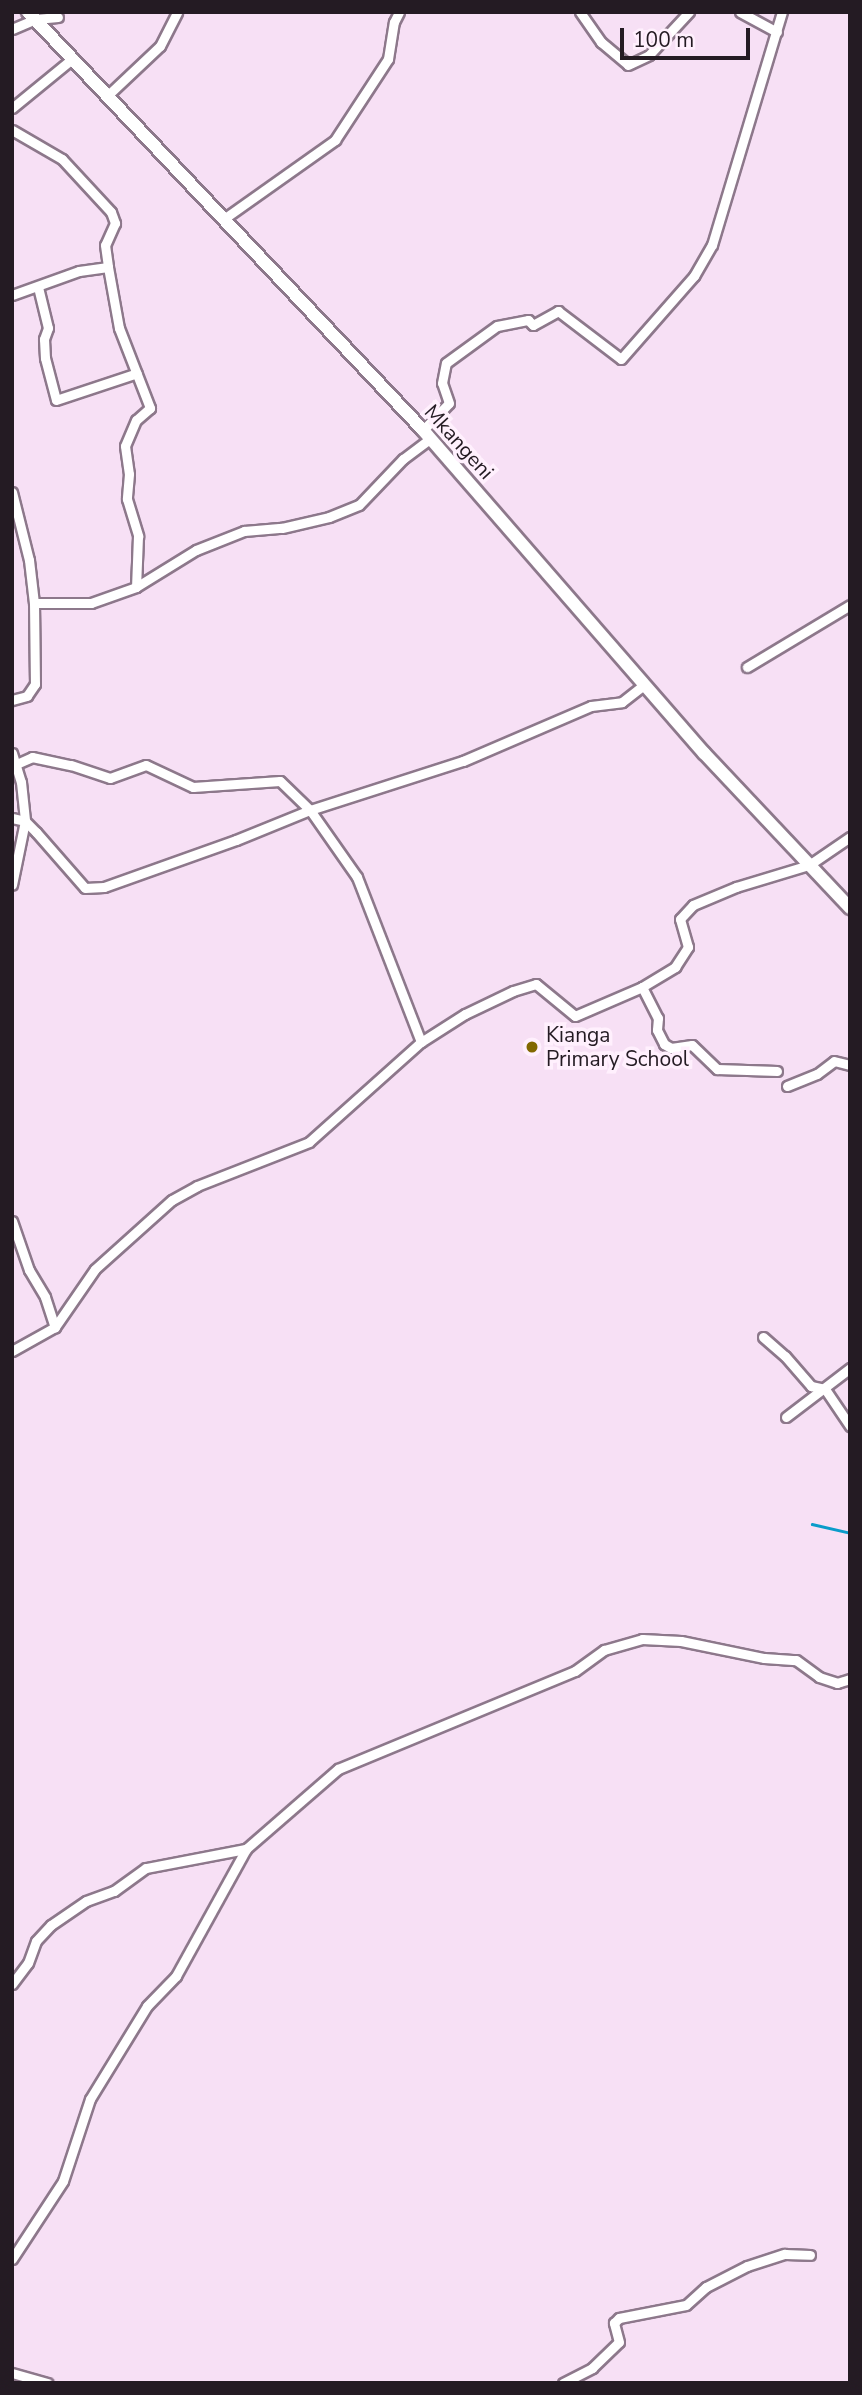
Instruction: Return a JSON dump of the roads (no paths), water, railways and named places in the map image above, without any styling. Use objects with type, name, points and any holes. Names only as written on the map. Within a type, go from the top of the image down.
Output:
[{"type":"street","points":[[108,95],[160,46],[177,12]]},
{"type":"street","points":[[386,12],[393,24]]},
{"type":"street","points":[[225,218],[335,140],[388,59],[393,24],[399,12]]},
{"type":"street","points":[[580,12],[601,41],[628,65],[649,55],[689,12]]},
{"type":"street","points":[[740,12],[777,32]]},
{"type":"street","points":[[34,603],[91,603],[136,587],[195,551],[244,531],[294,525],[359,505],[427,434],[449,403],[442,383],[446,363],[497,326],[528,320],[533,325],[558,311],[621,359],[694,276],[712,245],[782,12]]},
{"type":"street","points":[[12,29],[32,16],[60,15]]},
{"type":"street","points":[[49,32],[60,15]]},
{"type":"street","name":"Mkangeni","points":[[32,16],[427,434],[645,684],[850,908]]},
{"type":"street","points":[[12,108],[73,58]]},
{"type":"street","points":[[12,130],[62,159],[111,212],[115,223],[105,245],[119,328],[150,408],[129,430],[125,446],[130,487],[127,499],[138,532],[136,587]]},
{"type":"street","points":[[12,295],[79,271],[108,267]]},
{"type":"street","points":[[38,287],[48,328],[44,339],[45,358],[56,400],[137,373]]},
{"type":"street","points":[[12,492],[29,560],[34,603],[35,684],[27,696],[12,700]]},
{"type":"street","points":[[747,667],[850,604]]},
{"type":"street","points":[[12,818],[25,821],[85,888],[104,887],[224,845],[310,810],[463,761],[591,706],[622,702],[645,684]]},
{"type":"street","points":[[12,753],[25,821],[12,885]]},
{"type":"street","points":[[14,765],[32,757],[71,765],[110,778],[146,765],[193,787],[280,781],[310,810],[357,877],[421,1042]]},
{"type":"street","points":[[12,1351],[55,1328],[94,1269],[172,1199],[197,1186],[309,1142],[421,1042],[489,1002],[536,984],[575,1016],[642,986],[675,967],[688,947],[680,919],[693,905],[736,887],[809,865],[850,837]]},
{"type":"street","points":[[642,986],[658,1018],[657,1030],[664,1044],[671,1048],[692,1045],[718,1069],[777,1071]]},
{"type":"street","points":[[787,1086],[817,1074],[834,1061],[850,1065]]},
{"type":"street","points":[[12,1221],[29,1270],[45,1297],[55,1328]]},
{"type":"street","points":[[763,1337],[785,1356],[811,1386],[825,1389],[850,1426]]},
{"type":"street","points":[[786,1418],[825,1389],[843,1370],[850,1368]]},
{"type":"street","points":[[12,2259],[63,2181],[90,2099],[147,2006],[176,1976],[246,1849],[338,1769],[575,1671],[604,1650],[642,1639],[681,1641],[764,1658],[796,1660],[820,1677],[837,1683],[850,1679]]},
{"type":"street","points":[[12,1984],[28,1962],[36,1941],[51,1925],[86,1901],[114,1891],[146,1868],[246,1849]]},
{"type":"street","points":[[564,2383],[592,2368],[619,2342],[614,2323],[619,2318],[686,2305],[706,2287],[747,2266],[785,2254],[810,2255]]},
{"type":"street","points":[[12,2372],[48,2383]]},
{"type":"waterway","points":[[812,1524],[850,1533]]},
{"type":"place","name":"Kianga Primary School","points":[[532,1047]]}]
